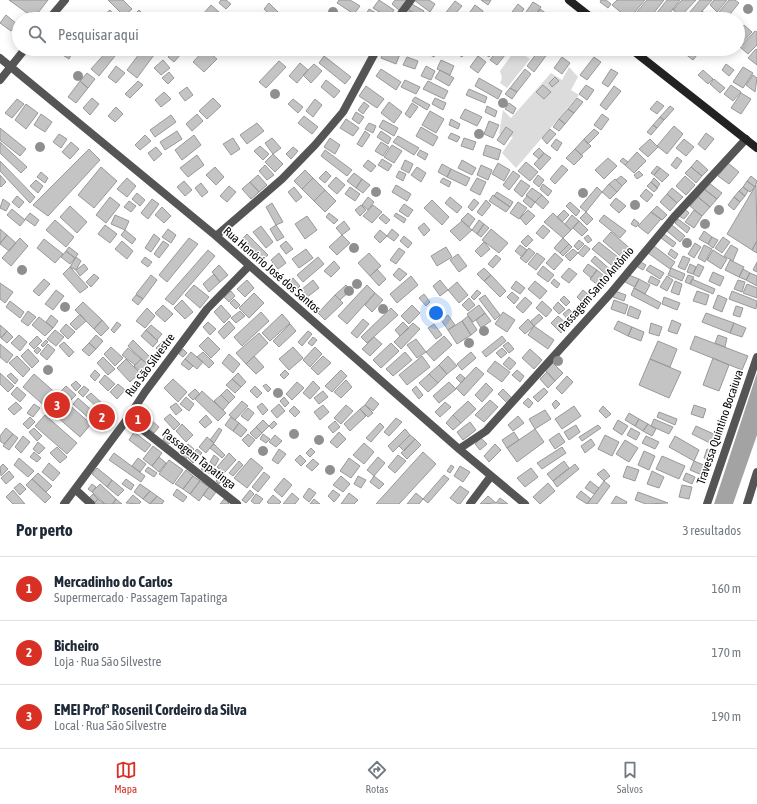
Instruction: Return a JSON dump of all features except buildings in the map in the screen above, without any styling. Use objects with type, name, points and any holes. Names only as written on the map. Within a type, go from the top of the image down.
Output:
[{"type":"main road","points":[[569,0],[584,12]]},
{"type":"main road","points":[[640,56],[757,148]]},
{"type":"street","points":[[55,12],[65,0]]},
{"type":"street","points":[[402,12],[410,0]]},
{"type":"street","points":[[0,80],[19,56]]},
{"type":"street","points":[[216,236],[282,180],[325,134],[343,112],[373,56]]},
{"type":"street","name":"Rua Honório José dos Santos","points":[[0,58],[216,236],[459,449],[525,504]]},
{"type":"street","name":"Passagem Santo Antônio","points":[[459,449],[486,431],[610,294],[674,217],[746,139]]},
{"type":"street","name":"Rua São Silvestre","points":[[64,504],[76,490],[145,392],[207,309],[249,266]]},
{"type":"street","name":"Travessa Quintino Bocaiuva","points":[[707,504],[757,357]]},
{"type":"street","name":"Passagem Tapatinga","points":[[128,418],[236,504]]},
{"type":"street","points":[[747,504],[757,472]]},
{"type":"street","points":[[470,504],[491,476]]},
{"type":"street","points":[[76,490],[91,504]]},
{"type":"shaded area","points":[[511,56],[526,56],[530,59],[507,88],[500,83],[502,78],[500,71]]},
{"type":"shaded area","points":[[569,67],[578,77],[571,90],[579,95],[516,168],[502,153],[513,137],[499,134],[503,110],[511,118],[551,73],[562,80]]},
{"type":"shaded area","points":[[757,373],[757,435],[733,504],[714,504]]},
{"type":"place","name":"EMEI Profª Rosenil Cordeiro da Silva","points":[[57,405]]},
{"type":"place","name":"Bicheiro","points":[[102,417]]},
{"type":"place","name":"Mercadinho do Carlos","points":[[138,419]]}]
